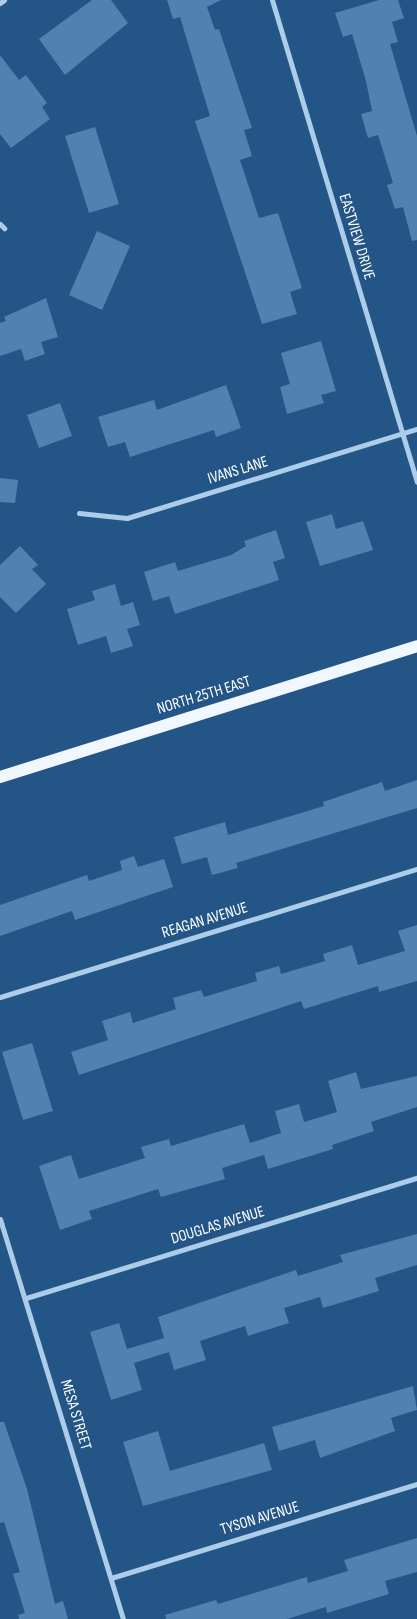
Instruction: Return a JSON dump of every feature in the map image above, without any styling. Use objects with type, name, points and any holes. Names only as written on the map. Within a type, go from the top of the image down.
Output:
[{"type":"main road","name":"NORTH 25TH EAST","points":[[0,777],[417,646]]},
{"type":"street","points":[[0,3],[4,0]]},
{"type":"street","name":"EASTVIEW DRIVE","points":[[272,0],[417,482]]},
{"type":"street","name":"IVANS LANE","points":[[79,513],[127,518],[417,429]]},
{"type":"street","name":"REAGAN AVENUE","points":[[0,997],[417,869]]},
{"type":"street","name":"DOUGLAS AVENUE","points":[[26,1298],[417,1178]]},
{"type":"street","name":"MESA STREET","points":[[0,1219],[26,1298],[123,1619]]},
{"type":"street","name":"TYSON AVENUE","points":[[111,1578],[417,1484]]},
{"type":"building","points":[[92,0],[111,0],[128,23],[65,75],[39,39]]},
{"type":"building","points":[[167,0],[221,0],[207,7],[215,30],[219,29],[252,128],[244,130],[252,156],[240,160],[259,218],[278,213],[302,288],[290,292],[297,314],[262,324],[195,121],[210,116],[180,17],[173,19]]},
{"type":"building","points":[[379,0],[398,0],[404,18],[392,22],[398,42],[390,44],[417,136],[417,240],[412,241],[403,207],[395,209],[387,185],[393,183],[378,135],[368,138],[361,114],[372,111],[366,81],[352,34],[343,37],[335,13]]},
{"type":"building","points":[[0,55],[19,80],[26,75],[47,103],[42,107],[50,119],[11,148],[0,134]]},
{"type":"building","points":[[95,127],[119,204],[89,213],[65,136]]},
{"type":"building","points":[[97,231],[130,246],[102,310],[69,295]]},
{"type":"building","points":[[46,298],[58,337],[41,342],[45,354],[25,361],[21,349],[0,356],[0,323],[6,321],[4,317]]},
{"type":"building","points":[[321,341],[336,391],[321,395],[324,403],[287,414],[280,387],[290,384],[281,353]]},
{"type":"building","points":[[226,385],[241,428],[216,437],[214,430],[130,457],[125,442],[108,447],[98,417],[154,400],[157,410]]},
{"type":"building","points":[[60,403],[72,436],[39,448],[27,415]]},
{"type":"building","points":[[0,478],[18,480],[15,503],[0,502]]},
{"type":"building","points":[[332,514],[336,529],[363,521],[373,550],[320,566],[306,522]]},
{"type":"building","points":[[276,530],[285,558],[273,562],[279,580],[175,614],[169,596],[153,601],[144,572],[175,562],[178,571],[231,555],[246,546],[244,541]]},
{"type":"building","points":[[20,546],[38,565],[32,569],[46,584],[16,613],[0,597],[0,565]]},
{"type":"building","points":[[115,584],[121,606],[133,602],[140,625],[127,629],[133,646],[111,653],[106,636],[78,645],[67,609],[95,600],[92,591]]},
{"type":"building","points":[[417,780],[417,808],[236,863],[238,868],[212,875],[207,857],[182,864],[174,837],[225,822],[228,835],[324,806],[323,802],[382,782],[385,791]]},
{"type":"building","points":[[134,856],[138,867],[164,859],[173,887],[75,920],[72,911],[0,936],[0,905],[87,875],[89,881],[122,870],[120,861]]},
{"type":"building","points":[[417,925],[417,981],[379,992],[378,986],[304,1009],[301,1001],[79,1075],[71,1052],[108,1040],[102,1021],[130,1012],[133,1023],[176,1009],[173,998],[201,990],[204,997],[257,981],[255,973],[279,966],[281,974],[325,961],[323,954],[352,945],[358,965],[405,951],[398,931]]},
{"type":"building","points":[[32,1043],[53,1111],[23,1120],[2,1052]]},
{"type":"building","points":[[356,1072],[361,1089],[417,1076],[417,1107],[371,1122],[374,1131],[332,1145],[333,1149],[268,1169],[264,1155],[222,1168],[225,1179],[161,1197],[158,1189],[89,1211],[92,1219],[60,1230],[39,1166],[71,1155],[79,1179],[145,1158],[141,1147],[169,1139],[171,1146],[244,1124],[250,1143],[281,1133],[275,1111],[299,1104],[304,1122],[337,1112],[328,1081]]},
{"type":"building","points":[[417,1234],[417,1265],[375,1278],[379,1291],[323,1308],[320,1297],[284,1308],[289,1323],[248,1336],[245,1326],[200,1341],[206,1360],[174,1370],[169,1352],[134,1363],[142,1390],[111,1400],[90,1332],[119,1323],[127,1349],[164,1338],[158,1317],[296,1270],[298,1276],[343,1262],[340,1255]]},
{"type":"building","points":[[413,1386],[417,1410],[391,1418],[395,1431],[320,1458],[315,1440],[279,1451],[272,1427]]},
{"type":"building","points":[[0,1422],[4,1422],[27,1489],[55,1604],[63,1601],[68,1619],[19,1619],[18,1615],[25,1613],[13,1574],[20,1572],[4,1522],[0,1523]]},
{"type":"building","points":[[158,1431],[170,1471],[264,1443],[272,1470],[143,1506],[123,1442]]},
{"type":"building","points":[[417,1538],[417,1572],[385,1581],[389,1594],[327,1613],[326,1607],[287,1619],[166,1619],[165,1615],[216,1600],[218,1604],[307,1577],[308,1583],[348,1571],[344,1560]]}]
